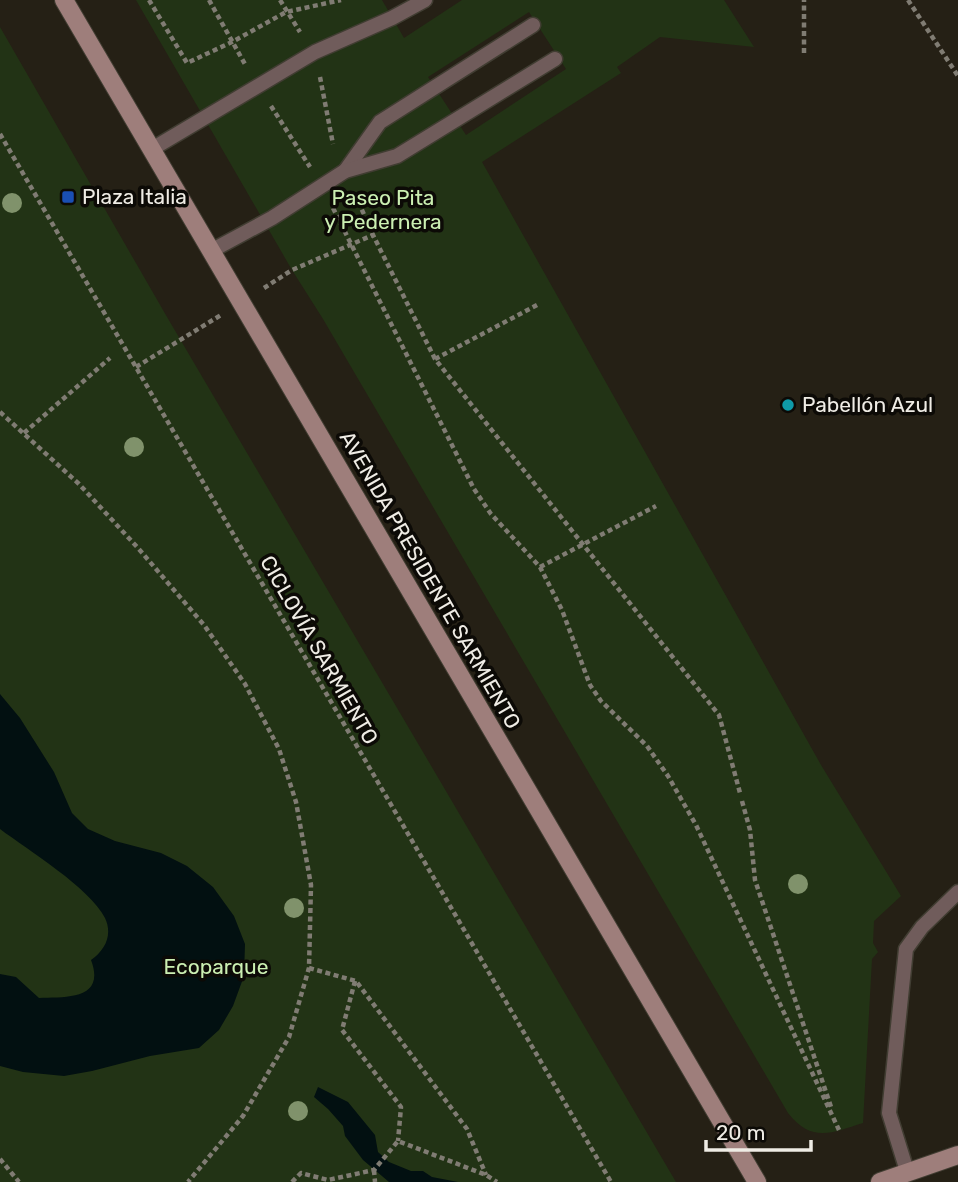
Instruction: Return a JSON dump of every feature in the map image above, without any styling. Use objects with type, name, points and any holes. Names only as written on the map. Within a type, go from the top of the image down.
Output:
[{"type":"main road","name":"AVENIDA PRESIDENTE SARMIENTO","points":[[64,0],[757,1182]]},
{"type":"main road","points":[[880,1182],[958,1155]]},
{"type":"lane","points":[[152,149],[315,52],[392,18],[425,0]]},
{"type":"lane","points":[[345,171],[380,122],[533,24]]},
{"type":"lane","points":[[211,251],[272,218],[345,171],[397,156],[555,59]]},
{"type":"lane","points":[[907,1171],[889,1114],[906,949],[922,927],[958,892]]},
{"type":"path","points":[[149,0],[187,62],[232,42],[286,12],[341,0]]},
{"type":"path","points":[[209,0],[258,86],[322,187],[474,489],[491,514],[540,567],[562,610],[590,685],[601,701],[647,746],[698,824],[839,1130],[755,880],[750,830],[742,801]]},
{"type":"path","points":[[280,0],[315,52],[334,150],[435,359],[719,715],[740,793]]},
{"type":"path","points":[[804,0],[804,52]]},
{"type":"path","points":[[908,0],[958,76]]},
{"type":"path","name":"CICLOVÍA SARMIENTO","points":[[0,134],[611,1182]]},
{"type":"path","points":[[435,359],[537,305]]},
{"type":"path","points":[[24,433],[110,358]]},
{"type":"path","points":[[1,415],[79,484],[204,625],[245,684],[279,749],[296,802],[311,886],[309,968],[289,1037],[243,1116],[188,1182]]},
{"type":"path","points":[[540,567],[656,506]]},
{"type":"path","points":[[309,968],[356,981],[467,1129],[486,1175]]},
{"type":"path","points":[[356,981],[342,1030],[401,1107],[398,1140],[376,1168],[375,1182]]},
{"type":"path","points":[[398,1140],[486,1175],[497,1182]]},
{"type":"path","points":[[0,1159],[19,1182]]},
{"type":"path","points":[[292,1182],[301,1173],[328,1181],[376,1168]]},
{"type":"green space","name":"Paseo Pita y Pedernera","points":[[136,0],[382,0],[404,38],[462,0],[724,0],[754,47],[660,37],[617,67],[621,73],[482,162],[821,765],[901,896],[874,921],[873,943],[878,952],[872,959],[863,1123],[832,1132],[814,1132],[805,1129],[788,1113]],"holes":[[[529,12],[566,69],[466,135],[428,77]]]},
{"type":"green space","name":"Ecoparque","points":[[0,27],[167,317],[676,1182],[0,1182]]},
{"type":"shaded area","points":[[0,694],[20,718],[54,772],[72,813],[88,829],[115,841],[161,853],[187,866],[213,887],[234,916],[245,944],[244,976],[233,1006],[219,1030],[199,1048],[150,1056],[64,1076],[23,1072],[0,1066],[0,974],[16,977],[39,998],[81,994],[93,983],[91,960],[104,947],[108,930],[105,918],[86,894],[0,829]]},
{"type":"shaded area","points":[[318,1087],[348,1102],[375,1135],[378,1152],[389,1162],[411,1171],[423,1171],[432,1177],[458,1182],[389,1182],[363,1160],[345,1136],[343,1126],[314,1097]]},
{"type":"place","name":"Plaza Italia","points":[[68,197]]},
{"type":"place","name":"Pabellón Azul","points":[[788,405]]}]
